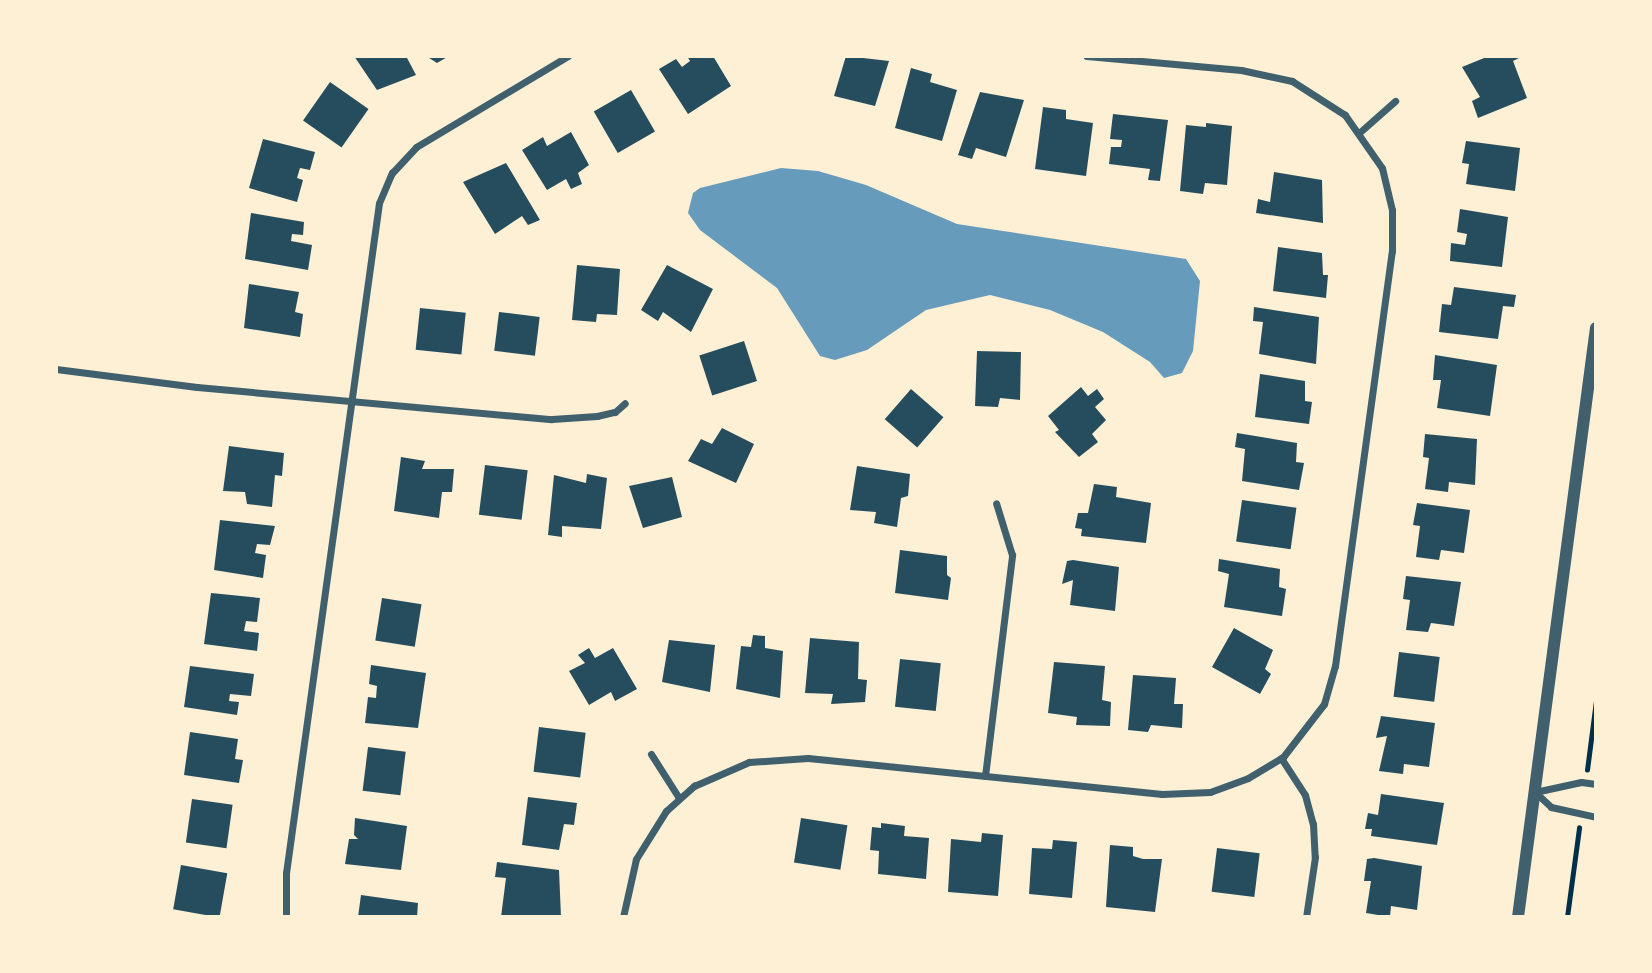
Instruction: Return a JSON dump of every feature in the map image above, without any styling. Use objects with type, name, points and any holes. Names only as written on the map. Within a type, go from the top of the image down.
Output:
[{"type":"street","points":[[286,917],[286,873],[376,218],[392,173],[431,136],[568,56]]},
{"type":"street","points":[[622,917],[629,880],[645,841],[679,798],[731,768],[769,760],[808,758],[1185,794],[1228,787],[1281,758],[1314,721],[1331,688],[1392,251],[1388,189],[1382,168],[1360,132],[1311,89],[1267,74],[1087,56]]},
{"type":"street","points":[[1360,132],[1395,101]]},
{"type":"street","points":[[1518,917],[1596,328]]},
{"type":"street","points":[[56,369],[351,401],[578,420],[615,412],[625,403]]},
{"type":"street","points":[[985,776],[1012,555],[996,503]]},
{"type":"street","points":[[651,754],[679,798]]},
{"type":"street","points":[[1281,758],[1305,795],[1313,824],[1315,858],[1306,917]]},
{"type":"street","points":[[1535,792],[1573,783],[1596,784]]},
{"type":"street","points":[[1535,792],[1551,807],[1596,817]]},
{"type":"path","points":[[1589,757],[1596,701]]},
{"type":"path","points":[[1567,917],[1577,839]]},
{"type":"water","points":[[781,168],[818,171],[866,185],[957,224],[1186,259],[1200,281],[1193,351],[1182,373],[1164,378],[1150,362],[1103,332],[1050,310],[990,295],[926,310],[867,350],[835,360],[820,356],[777,288],[700,230],[688,213],[693,193],[700,188]]},
{"type":"building","points":[[354,56],[406,56],[416,75],[377,90]]},
{"type":"building","points":[[426,56],[449,56],[437,63]]},
{"type":"building","points":[[687,56],[713,56],[731,86],[688,114],[659,69],[676,59],[682,67],[690,61]]},
{"type":"building","points":[[846,56],[889,61],[875,106],[834,96]]},
{"type":"building","points":[[1489,56],[1523,56],[1513,61],[1527,98],[1478,118],[1472,101],[1480,97],[1462,67]]},
{"type":"building","points":[[911,68],[932,74],[930,82],[957,90],[942,141],[895,128]]},
{"type":"building","points":[[330,82],[369,109],[342,147],[303,121]]},
{"type":"building","points":[[631,90],[655,132],[618,153],[594,112]]},
{"type":"building","points":[[980,92],[1024,100],[1006,157],[976,148],[972,159],[958,155]]},
{"type":"building","points":[[1043,107],[1066,110],[1066,119],[1093,123],[1086,176],[1035,169]]},
{"type":"building","points":[[1113,114],[1168,120],[1160,181],[1148,180],[1150,169],[1109,164],[1111,147],[1121,147],[1122,140],[1110,139]]},
{"type":"building","points":[[1206,123],[1232,126],[1227,185],[1205,183],[1203,194],[1180,191],[1186,125],[1206,127]]},
{"type":"building","points":[[571,132],[589,165],[578,173],[582,184],[571,189],[566,179],[547,190],[522,150],[543,137],[547,146]]},
{"type":"building","points":[[263,139],[315,152],[310,170],[300,168],[297,178],[303,180],[297,202],[249,188]]},
{"type":"building","points":[[1466,141],[1520,148],[1515,191],[1466,184],[1469,164],[1462,163]]},
{"type":"building","points":[[506,163],[540,220],[528,225],[522,216],[495,234],[463,182]]},
{"type":"building","points":[[1274,172],[1322,180],[1323,223],[1256,213],[1258,199],[1270,202]]},
{"type":"building","points":[[1460,209],[1508,217],[1502,267],[1450,261],[1451,243],[1465,245],[1467,234],[1457,232]]},
{"type":"building","points":[[251,213],[304,222],[303,235],[292,234],[291,241],[312,245],[308,270],[245,259]]},
{"type":"building","points":[[1278,247],[1322,253],[1323,275],[1328,275],[1326,298],[1273,291]]},
{"type":"building","points":[[577,265],[620,269],[617,315],[597,314],[596,322],[572,320]]},
{"type":"building","points":[[667,265],[713,289],[691,332],[663,312],[658,321],[641,310]]},
{"type":"building","points":[[249,284],[299,292],[295,312],[303,314],[300,337],[244,328]]},
{"type":"building","points":[[1454,287],[1516,295],[1514,307],[1503,306],[1498,339],[1439,332],[1442,304],[1451,305]]},
{"type":"building","points":[[1254,307],[1319,317],[1316,364],[1259,354],[1263,322],[1253,321]]},
{"type":"building","points":[[420,308],[466,313],[461,355],[416,350]]},
{"type":"building","points":[[499,312],[540,317],[535,356],[494,351]]},
{"type":"building","points":[[744,341],[757,381],[712,395],[699,356]]},
{"type":"building","points":[[977,351],[1021,352],[1020,400],[1000,398],[998,407],[975,406]]},
{"type":"building","points":[[1435,355],[1497,365],[1490,416],[1437,408],[1441,380],[1433,380]]},
{"type":"building","points":[[1260,374],[1305,381],[1305,401],[1312,402],[1309,424],[1255,417]]},
{"type":"building","points":[[1081,387],[1088,396],[1097,389],[1104,399],[1095,407],[1106,420],[1092,434],[1098,442],[1079,457],[1055,432],[1059,430],[1048,416]]},
{"type":"building","points":[[911,389],[943,417],[917,447],[885,419]]},
{"type":"building","points":[[722,428],[754,444],[736,483],[688,461],[701,439],[712,444]]},
{"type":"building","points":[[1237,433],[1297,443],[1296,462],[1304,463],[1299,490],[1242,481],[1245,449],[1235,447]]},
{"type":"building","points":[[1425,434],[1477,439],[1475,485],[1449,482],[1448,492],[1425,489],[1429,458],[1423,457]]},
{"type":"building","points":[[229,446],[284,453],[282,476],[275,475],[272,507],[247,504],[245,492],[223,491]]},
{"type":"building","points":[[401,457],[425,461],[422,469],[454,469],[452,492],[442,492],[439,518],[394,511]]},
{"type":"building","points":[[485,465],[528,470],[522,520],[479,515]]},
{"type":"building","points":[[857,466],[910,474],[908,496],[901,498],[897,527],[874,523],[876,512],[850,510]]},
{"type":"building","points":[[587,474],[607,478],[601,529],[562,526],[562,537],[548,535],[554,475],[586,483]]},
{"type":"building","points":[[672,477],[682,517],[643,528],[629,486]]},
{"type":"building","points":[[1094,484],[1117,487],[1116,497],[1151,503],[1146,543],[1081,536],[1082,529],[1075,528],[1078,513],[1088,513]]},
{"type":"building","points":[[1242,500],[1296,508],[1291,549],[1236,542]]},
{"type":"building","points":[[1417,503],[1470,510],[1464,553],[1441,550],[1439,560],[1416,557],[1420,526],[1413,525]]},
{"type":"building","points":[[220,520],[275,526],[270,545],[257,544],[255,553],[266,555],[263,578],[214,570]]},
{"type":"building","points":[[900,550],[947,556],[947,575],[951,578],[948,600],[895,593]]},
{"type":"building","points":[[1219,559],[1280,569],[1279,587],[1286,589],[1282,616],[1224,607],[1229,574],[1218,571]]},
{"type":"building","points":[[1067,561],[1119,567],[1115,611],[1070,605],[1073,580],[1062,584]]},
{"type":"building","points":[[1406,576],[1461,582],[1454,626],[1431,623],[1428,632],[1406,630],[1410,600],[1403,599]]},
{"type":"building","points":[[211,593],[260,598],[257,622],[246,621],[244,631],[259,633],[257,651],[204,644]]},
{"type":"building","points":[[382,598],[422,604],[415,647],[375,640]]},
{"type":"building","points":[[1234,628],[1273,650],[1265,669],[1271,674],[1260,694],[1212,667]]},
{"type":"building","points":[[753,635],[765,636],[765,648],[783,651],[780,698],[736,689],[741,646],[751,647]]},
{"type":"building","points":[[810,638],[859,642],[858,679],[867,680],[865,702],[831,704],[833,694],[805,693]]},
{"type":"building","points":[[669,640],[715,645],[710,692],[662,682]]},
{"type":"building","points":[[589,648],[595,658],[613,648],[637,689],[615,701],[611,692],[589,705],[569,671],[585,663],[578,655]]},
{"type":"building","points":[[1399,652],[1440,657],[1434,702],[1394,697]]},
{"type":"building","points":[[900,659],[941,663],[936,711],[895,707]]},
{"type":"building","points":[[1054,662],[1105,666],[1102,700],[1111,702],[1110,726],[1076,725],[1077,717],[1048,713]]},
{"type":"building","points":[[371,665],[426,673],[418,728],[365,723],[368,697],[376,698],[377,686],[369,684]]},
{"type":"building","points":[[190,666],[254,674],[251,696],[230,694],[229,701],[239,702],[237,715],[184,707]]},
{"type":"building","points":[[1133,675],[1176,678],[1174,704],[1183,704],[1182,728],[1151,725],[1148,732],[1128,730]]},
{"type":"building","points":[[1381,716],[1435,723],[1429,767],[1404,764],[1403,774],[1379,771],[1387,736],[1376,738]]},
{"type":"building","points":[[539,727],[586,733],[580,777],[534,772]]},
{"type":"building","points":[[190,732],[238,739],[235,759],[243,760],[239,783],[184,775]]},
{"type":"building","points":[[368,747],[406,752],[400,795],[363,791]]},
{"type":"building","points":[[1381,794],[1444,803],[1437,845],[1371,836],[1372,829],[1365,829],[1368,813],[1378,815]]},
{"type":"building","points":[[528,797],[577,803],[574,825],[564,824],[559,850],[522,845]]},
{"type":"building","points":[[192,799],[233,805],[226,848],[186,843]]},
{"type":"building","points":[[355,818],[407,826],[401,870],[345,864],[349,839],[358,839],[354,835]]},
{"type":"building","points":[[801,818],[847,825],[840,870],[794,862]]},
{"type":"building","points":[[881,823],[905,826],[904,836],[929,838],[926,879],[878,874],[879,851],[870,850],[872,827],[881,828]]},
{"type":"building","points":[[982,833],[1003,835],[998,896],[948,892],[951,839],[981,842]]},
{"type":"building","points":[[1053,840],[1077,842],[1072,898],[1029,894],[1032,848],[1052,849]]},
{"type":"building","points":[[1110,845],[1133,847],[1133,856],[1143,859],[1162,859],[1155,912],[1106,907]]},
{"type":"building","points":[[1217,848],[1260,853],[1254,897],[1212,892]]},
{"type":"building","points":[[1367,859],[1422,866],[1417,910],[1391,906],[1390,917],[1366,913],[1371,881],[1364,881]]},
{"type":"building","points":[[497,862],[559,870],[561,917],[501,917],[506,878],[495,877]]},
{"type":"building","points":[[181,865],[227,873],[220,917],[173,909]]},
{"type":"building","points":[[361,895],[418,903],[417,917],[358,917]]}]
